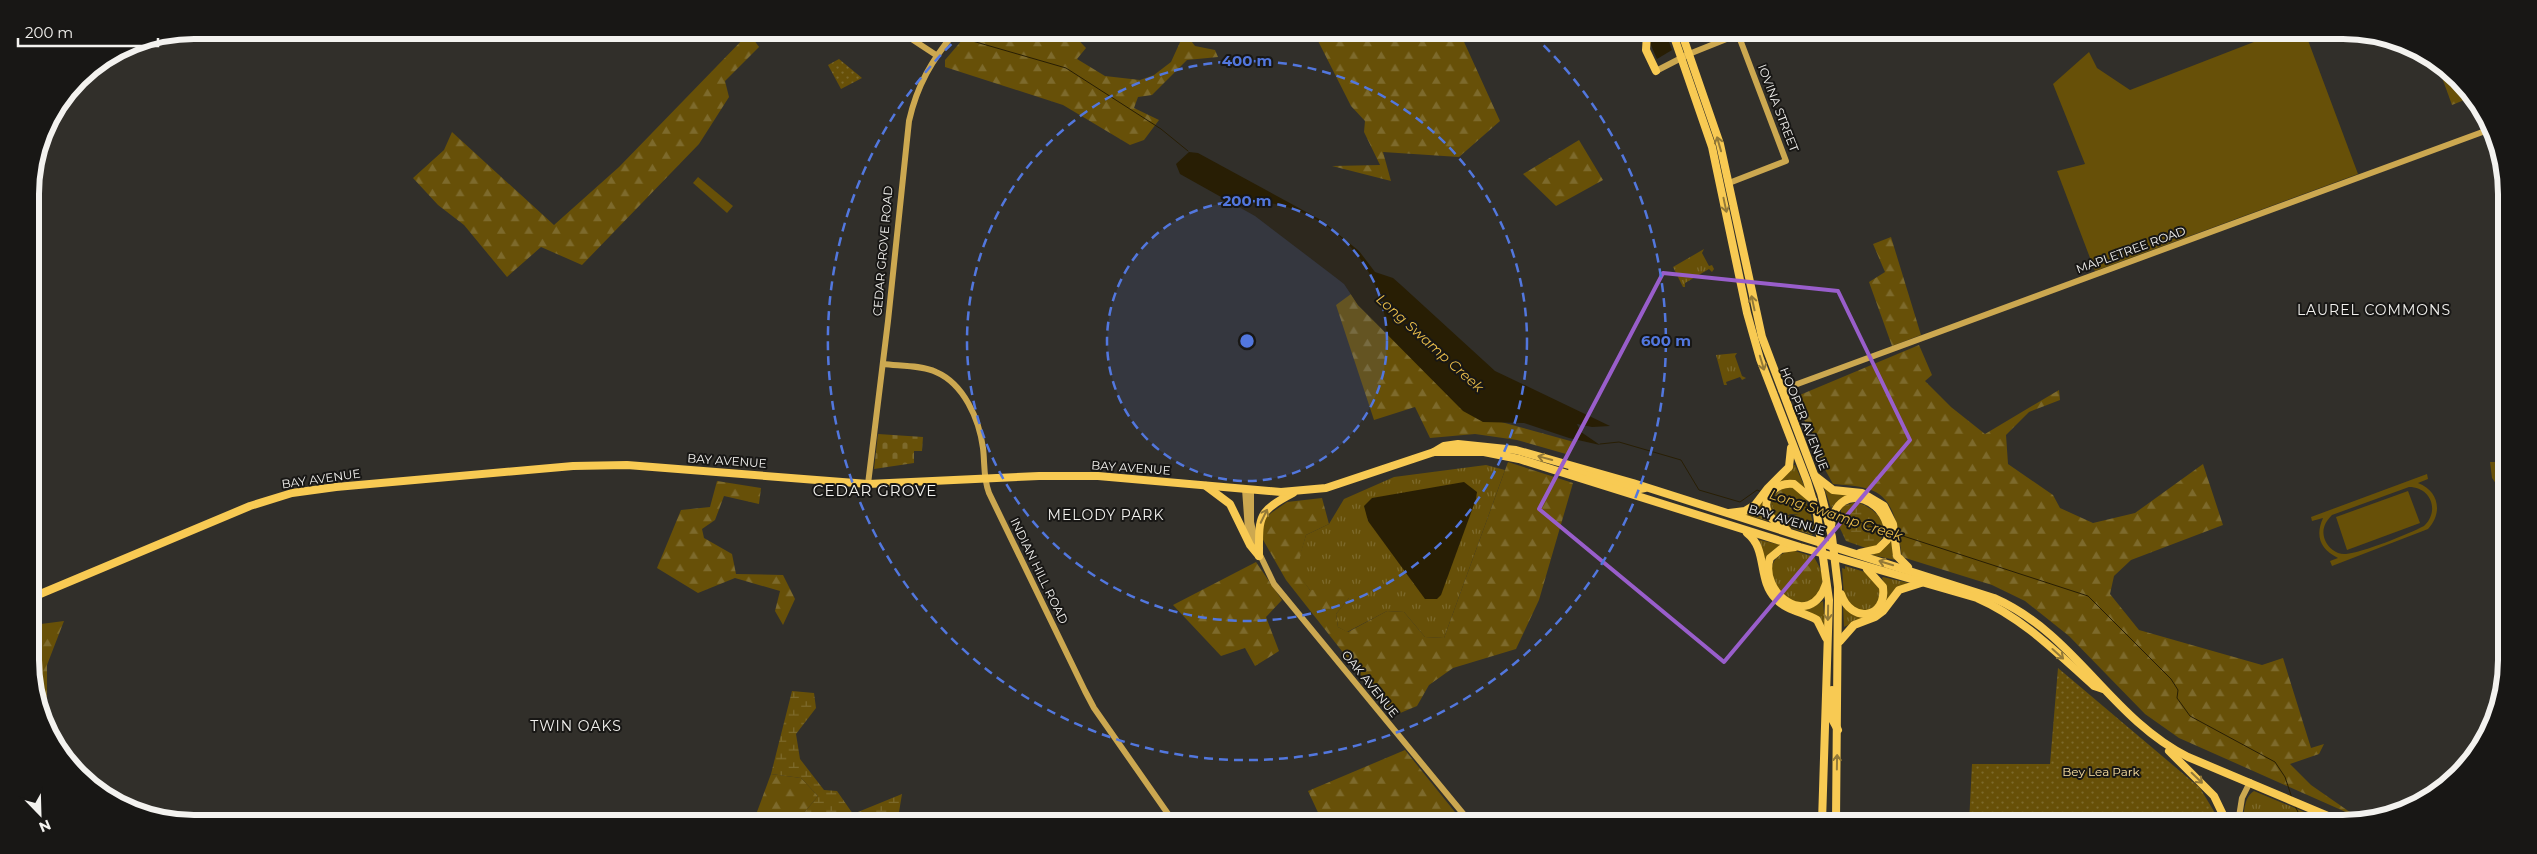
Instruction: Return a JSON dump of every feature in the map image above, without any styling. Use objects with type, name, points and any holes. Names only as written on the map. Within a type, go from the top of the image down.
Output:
[{"type":"main road","points":[[1647,39],[1646,50],[1656,71]]},
{"type":"main road","name":"HOOPER AVENUE","points":[[1676,39],[1686,56],[1720,144],[1765,350],[1830,514]]},
{"type":"main road","name":"HOOPER AVENUE","points":[[1683,39],[1712,147],[1747,313],[1758,350],[1817,514],[1827,580],[1828,647],[1823,815]]},
{"type":"main road","points":[[1726,513],[1751,509],[1790,465],[1792,454],[1788,434]]},
{"type":"main road","name":"BAY AVENUE","points":[[39,594],[250,506],[304,491],[586,465],[627,465],[868,484],[1039,476],[1098,476],[1248,489],[1295,491],[1340,484],[1434,452],[1444,446],[1458,444],[1494,446],[1524,452],[1635,490],[1653,501],[1835,558],[1977,598],[2011,615],[2043,640],[2094,686],[2103,689]]},
{"type":"main road","name":"BAY AVENUE","points":[[1434,452],[1500,455],[1552,469],[1574,471],[1635,490]]},
{"type":"main road","points":[[1815,476],[1833,490],[1862,493],[1879,502],[1890,515],[1896,556],[1911,570]]},
{"type":"main road","points":[[1766,494],[1776,487],[1794,484],[1814,502]]},
{"type":"main road","points":[[1205,485],[1230,504],[1250,545],[1259,556]]},
{"type":"main road","points":[[1635,490],[1645,488],[1645,494],[1653,501],[1664,499],[1752,526],[1791,533]]},
{"type":"main road","name":"BAY AVENUE","points":[[1645,488],[1911,570],[2014,607],[2050,633],[2092,675],[2103,689],[2162,744],[2188,757],[2326,815]]},
{"type":"main road","points":[[1259,556],[1259,527],[1264,512],[1274,502],[1295,491]]},
{"type":"main road","points":[[1766,494],[1769,515],[1791,533]]},
{"type":"main road","points":[[1836,815],[1838,587],[1830,514],[1845,499],[1857,498],[1865,500],[1875,506],[1883,515],[1891,532]]},
{"type":"main road","points":[[1742,529],[1759,546],[1764,578],[1773,596],[1789,608],[1817,620],[1822,627],[1828,647]]},
{"type":"main road","points":[[1856,553],[1878,549],[1884,545],[1891,532]]},
{"type":"main road","points":[[1800,547],[1782,549],[1770,558],[1769,575],[1777,593],[1798,606],[1809,606],[1818,600],[1827,580]]},
{"type":"main road","points":[[1838,587],[1845,604],[1854,612],[1866,614],[1877,609],[1882,602],[1883,587],[1876,577],[1863,566]]},
{"type":"main road","points":[[1839,643],[1843,635],[1854,625],[1875,617],[1883,611],[1899,590],[1923,583]]},
{"type":"main road","points":[[1827,666],[1832,674],[1832,719],[1838,730]]},
{"type":"main road","points":[[2162,744],[2214,796],[2223,815]]},
{"type":"main road","points":[[1823,809],[1836,794]]},
{"type":"street","points":[[912,39],[936,55]]},
{"type":"street","name":"CEDAR GROVE ROAD","points":[[868,484],[909,121],[921,82],[936,55],[949,39]]},
{"type":"street","points":[[1656,71],[1727,39]]},
{"type":"street","name":"IOVINA STREET","points":[[1729,183],[1786,161],[1741,39]]},
{"type":"street","name":"MAPLETREE ROAD","points":[[1781,390],[2485,131]]},
{"type":"street","name":"INDIAN HILL ROAD","points":[[883,364],[931,370],[952,382],[967,402],[977,421],[983,448],[984,479],[1094,708],[1169,815]]},
{"type":"street","name":"OAK AVENUE","points":[[1248,489],[1247,524],[1259,556],[1274,584],[1464,815]]},
{"type":"street","points":[[2239,815],[2239,809],[2250,782]]},
{"type":"highlighted area","points":[[1663,273],[1838,291],[1910,440],[1724,662],[1539,509]]},
{"type":"green space","points":[[743,39],[753,39],[759,47],[725,81],[729,97],[699,144],[582,265],[541,247],[507,277],[464,225],[438,205],[413,178],[444,150],[452,132],[554,225],[619,167]]},
{"type":"green space","points":[[963,39],[1078,39],[1086,48],[1077,59],[1105,76],[1140,80],[1154,75],[1171,62],[1180,39],[1190,39],[1195,46],[1215,50],[1218,57],[1187,60],[1152,95],[1138,97],[1134,108],[1159,120],[1144,140],[1130,145],[1063,105],[945,67],[945,60]]},
{"type":"green space","points":[[1317,39],[1463,39],[1500,121],[1459,157],[1383,152],[1391,181],[1332,166],[1380,165],[1364,132],[1365,121],[1351,106]]},
{"type":"green space","points":[[2262,39],[2307,39],[2358,174],[2095,271],[2057,171],[2085,164],[2053,84],[2089,52],[2097,68],[2130,90]]},
{"type":"green space","points":[[839,59],[862,78],[841,89],[828,65]]},
{"type":"green space","points":[[2441,74],[2453,84],[2466,99],[2452,105]]},
{"type":"green space","points":[[1579,140],[1603,180],[1556,206],[1523,174]]},
{"type":"green space","points":[[698,177],[733,206],[727,213],[693,183]]},
{"type":"green space","points":[[1891,237],[1921,335],[1892,346],[1869,282],[1885,272],[1873,244]]},
{"type":"green space","points":[[1704,249],[1702,253],[1709,266],[1712,265],[1714,269],[1712,272],[1709,269],[1685,283],[1685,287],[1683,287],[1673,267]]},
{"type":"green space","points":[[1351,294],[1358,305],[1472,414],[1574,442],[1566,454],[1517,440],[1475,434],[1430,438],[1415,407],[1374,420],[1336,305]]},
{"type":"green space","points":[[1919,345],[1932,375],[1925,381],[1951,407],[1985,434],[2059,390],[2060,400],[2029,412],[2006,435],[2008,464],[2053,495],[2060,508],[2093,523],[2135,513],[2203,464],[2223,525],[2131,560],[2114,576],[2110,594],[2139,630],[2262,665],[2283,658],[2311,748],[2324,744],[2319,754],[2290,764],[2311,785],[2354,815],[2179,738],[2145,714],[2069,636],[2025,601],[1992,585],[1902,557],[1897,527],[1885,499],[1878,493],[1864,488],[1833,484],[1822,464],[1795,397]]},
{"type":"green space","points":[[1737,353],[1735,356],[1742,376],[1746,378],[1742,380],[1740,377],[1726,382],[1727,385],[1724,385],[1716,355]]},
{"type":"green space","points":[[878,434],[923,437],[922,451],[914,451],[914,463],[874,469]]},
{"type":"green space","points":[[1508,462],[1573,483],[1539,600],[1516,649],[1453,668],[1429,685],[1417,706],[1393,716],[1286,580],[1262,538],[1264,518],[1287,502],[1322,498],[1329,524],[1306,535],[1296,571],[1310,590],[1345,588],[1349,598],[1336,614],[1338,627],[1348,632],[1387,611],[1404,612],[1425,637],[1444,638]]},
{"type":"green space","points":[[2490,462],[2498,462],[2498,486],[2492,478]]},
{"type":"green space","points":[[1486,465],[1505,470],[1444,638],[1425,637],[1404,612],[1387,611],[1347,632],[1338,627],[1336,614],[1349,598],[1310,590],[1295,571],[1306,535],[1329,524],[1344,499],[1394,477]]},
{"type":"green space","points":[[1794,465],[1805,488],[1776,485]]},
{"type":"green space","points":[[2427,474],[2428,479],[2418,483],[2431,491],[2437,510],[2433,523],[2428,529],[2332,566],[2330,561],[2338,558],[2323,546],[2319,536],[2323,518],[2312,521],[2311,517]],"holes":[[[2409,487],[2417,488],[2428,495],[2431,501],[2432,514],[2424,526],[2385,543],[2353,553],[2339,553],[2326,543],[2324,530],[2326,523],[2332,515]]]},
{"type":"green space","points":[[717,481],[761,488],[759,504],[724,496],[715,520],[702,529],[704,538],[732,554],[736,574],[783,575],[795,599],[783,625],[775,611],[780,591],[735,578],[698,593],[657,568],[681,510],[710,507]]},
{"type":"green space","points":[[1792,486],[1806,497],[1808,512],[1806,515],[1790,514],[1783,518],[1774,509],[1771,500],[1780,488]]},
{"type":"green space","points":[[1824,487],[1853,495],[1840,499],[1831,508]]},
{"type":"green space","points":[[2408,491],[2420,523],[2347,550],[2336,517]]},
{"type":"green space","points":[[1766,495],[1768,521],[1743,514]]},
{"type":"green space","points":[[1771,500],[1774,509],[1783,518],[1805,513],[1809,507],[1815,532],[1812,535],[1791,528],[1778,520],[1773,515]]},
{"type":"green space","points":[[1857,502],[1865,505],[1877,514],[1883,525],[1881,538],[1877,546],[1866,548],[1846,541],[1838,524],[1842,506]]},
{"type":"green space","points":[[1890,536],[1895,560],[1872,555],[1878,552]]},
{"type":"green space","points":[[1759,541],[1785,546],[1765,568]]},
{"type":"green space","points":[[1792,550],[1814,557],[1822,575],[1822,585],[1818,597],[1801,604],[1790,600],[1780,592],[1772,578],[1773,564],[1777,558],[1783,553]]},
{"type":"green space","points":[[1795,560],[1803,560],[1811,569],[1813,576],[1810,580],[1804,576],[1798,577],[1796,569],[1792,565]]},
{"type":"green space","points":[[1256,562],[1282,600],[1266,617],[1279,651],[1255,666],[1245,648],[1221,656],[1173,605]]},
{"type":"green space","points":[[1845,566],[1865,572],[1881,588],[1878,603],[1868,611],[1854,610],[1844,596],[1842,568],[1845,569]]},
{"type":"green space","points":[[1789,572],[1791,579],[1802,580],[1799,591],[1795,594],[1792,590],[1786,589],[1783,581],[1785,574]]},
{"type":"green space","points":[[1882,578],[1909,583],[1884,603],[1887,592]]},
{"type":"green space","points":[[1823,601],[1825,626],[1820,619],[1800,609],[1810,609]]},
{"type":"green space","points":[[1843,605],[1853,615],[1865,617],[1844,627]]},
{"type":"green space","points":[[64,621],[47,665],[47,708],[39,670],[39,631],[41,624]]},
{"type":"green space","name":"Bey Lea Park","points":[[2058,668],[2200,788],[2216,815],[1969,815],[1972,764],[2050,764]]},
{"type":"green space","points":[[792,691],[814,693],[816,708],[796,734],[800,759],[824,790],[837,791],[853,814],[902,794],[899,812],[902,815],[802,815],[818,796],[801,778],[771,774]]},
{"type":"green space","points":[[1405,750],[1457,815],[1319,815],[1308,791]]},
{"type":"green space","points":[[771,774],[801,778],[818,796],[802,815],[756,815]]},
{"type":"green space","points":[[2254,791],[2311,815],[2244,815],[2246,801]]},
{"type":"water","points":[[1651,39],[1668,39],[1672,50],[1657,59],[1650,43]]},
{"type":"water","points":[[1189,152],[1198,153],[1321,220],[1359,251],[1375,272],[1393,278],[1495,371],[1610,426],[1592,427],[1577,424],[1581,432],[1600,445],[1569,438],[1524,423],[1483,422],[1463,411],[1358,305],[1344,284],[1255,216],[1180,174],[1176,164]]},
{"type":"water","points":[[1464,482],[1477,492],[1476,499],[1441,595],[1437,599],[1425,599],[1368,521],[1364,506],[1372,498]]},
{"type":"waterway","name":"Long Swamp Creek","points":[[965,39],[1066,68],[1161,129],[1188,151]]},
{"type":"waterway","name":"Long Swamp Creek","points":[[1600,444],[1619,442],[1681,460],[1699,490],[1740,502],[1757,490],[1762,492]]},
{"type":"waterway","name":"Long Swamp Creek","points":[[1773,496],[1812,508]]},
{"type":"waterway","name":"Long Swamp Creek","points":[[1837,516],[1884,529]]},
{"type":"waterway","name":"Long Swamp Creek","points":[[1897,534],[2088,596],[2171,679],[2178,690],[2177,698],[2190,716],[2275,762],[2285,777],[2292,798]]},
{"type":"waterway","name":"Long Swamp Creek","points":[[2295,806],[2300,815]]},
{"type":"district","name":"LAUREL COMMONS","points":[[2374,310]]},
{"type":"district","name":"CEDAR GROVE","points":[[875,491]]},
{"type":"district","name":"MELODY PARK","points":[[1106,515]]},
{"type":"district","name":"TWIN OAKS","points":[[576,726]]}]
